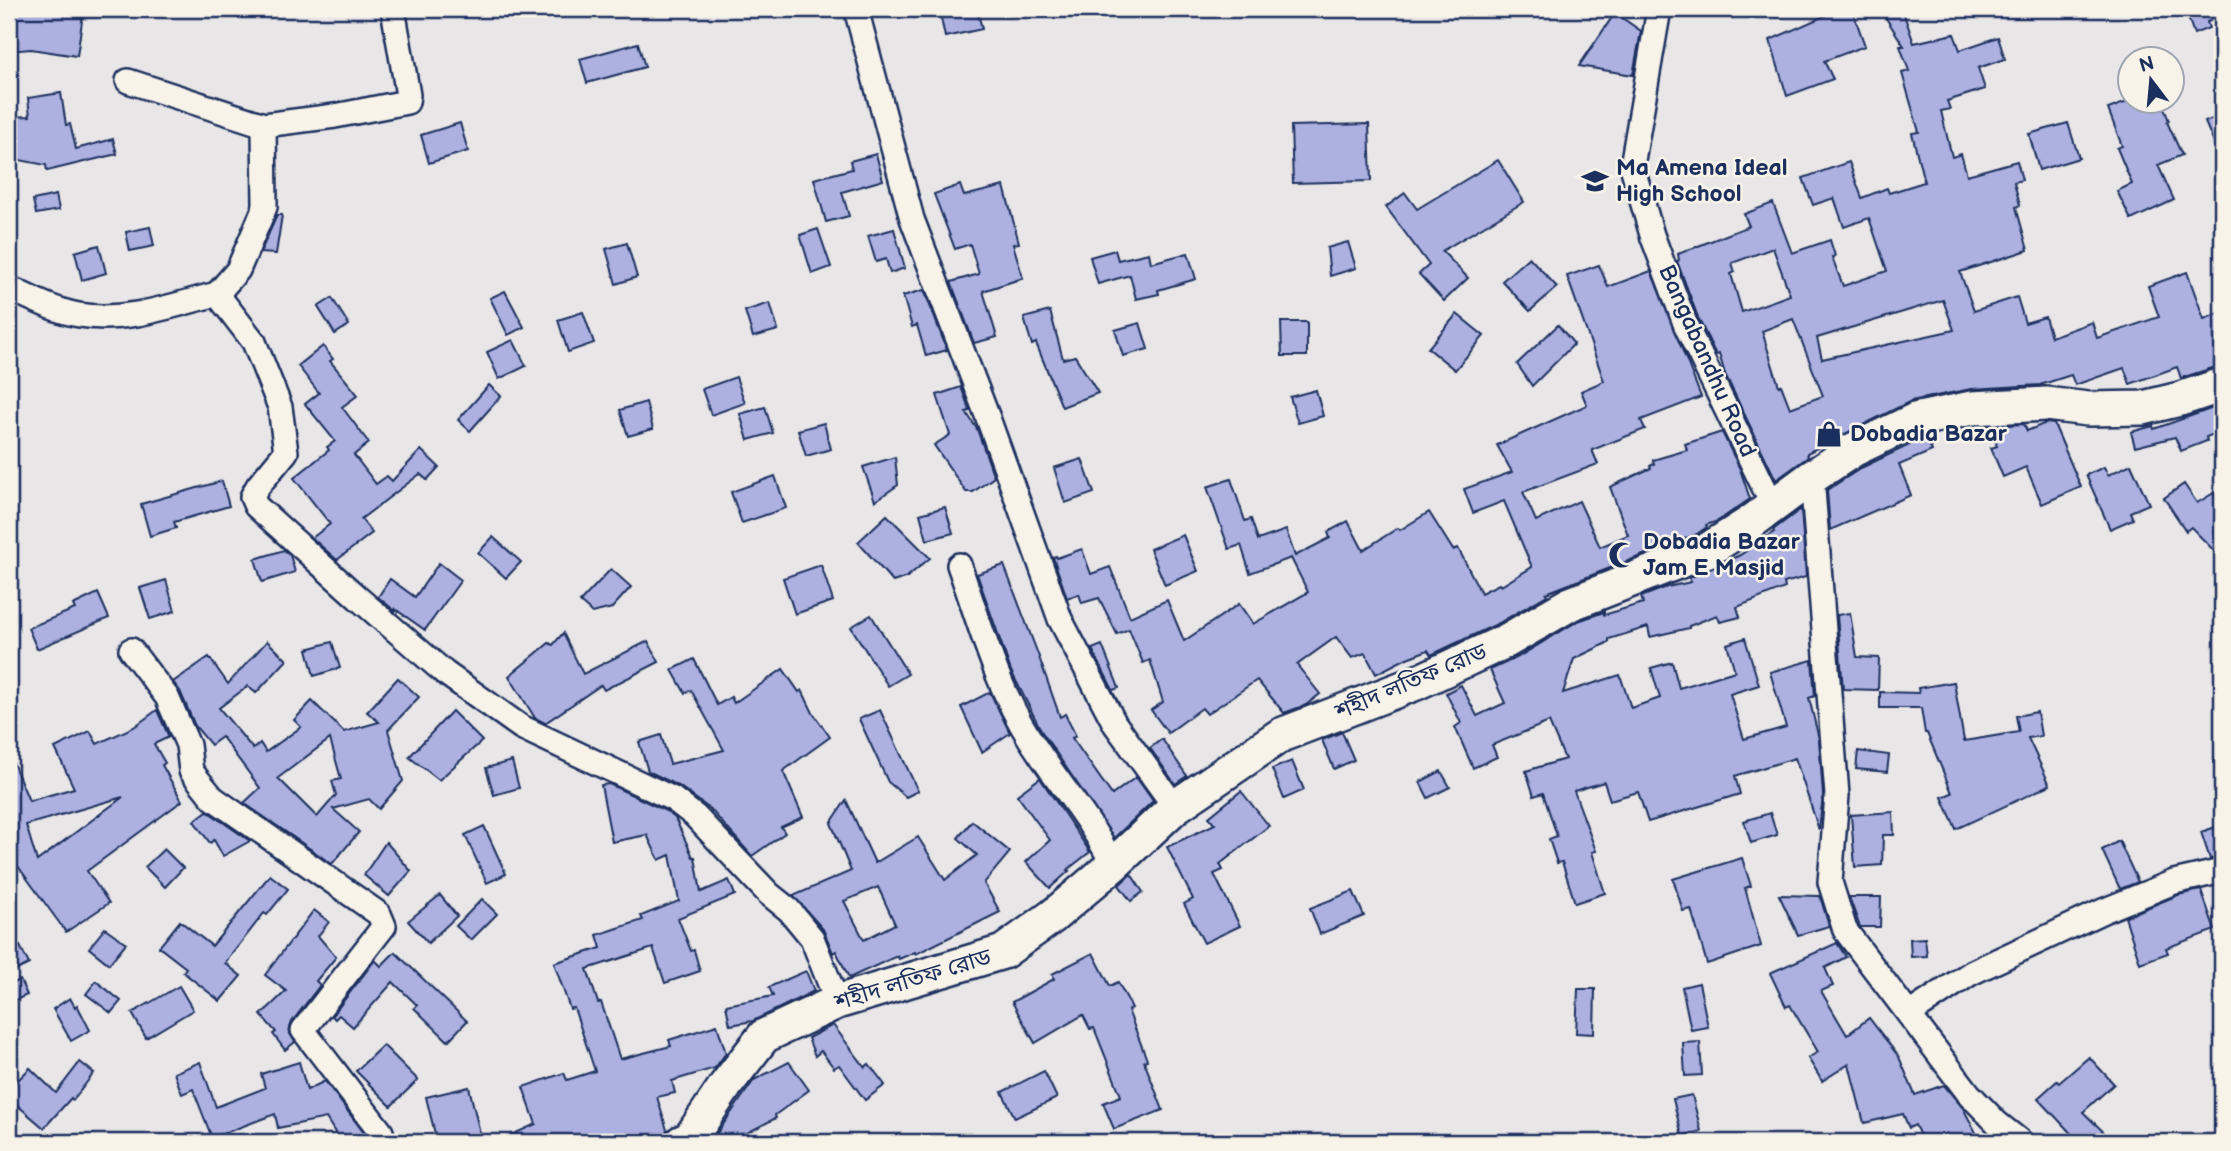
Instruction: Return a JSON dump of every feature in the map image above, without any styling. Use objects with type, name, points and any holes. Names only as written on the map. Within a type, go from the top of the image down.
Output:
[{"type":"street","points":[[128,81],[264,125],[335,116],[407,102],[393,9]]},
{"type":"street","points":[[856,9],[912,219],[988,418],[1060,619],[1115,724],[1175,807]]},
{"type":"street","name":"Bangabandhu Road","points":[[1659,9],[1632,166],[1653,235],[1686,326],[1773,506]]},
{"type":"street","points":[[9,288],[81,316],[131,316],[218,294],[238,270],[265,207],[264,125]]},
{"type":"street","points":[[218,294],[254,342],[280,407],[286,452],[258,486],[252,497],[256,506],[445,673],[521,727],[673,799],[695,816],[769,894],[789,910],[812,938],[837,1002]]},
{"type":"street","name":"শহীদ লতিফ রোড","points":[[687,1142],[764,1036],[837,1002],[1003,952],[1053,916],[1175,807],[1281,735],[1416,683],[1508,640],[1570,604],[1706,551],[1853,450],[1915,420],[1972,408],[2046,404],[2088,409],[2143,408],[2179,400],[2222,385]]},
{"type":"street","points":[[1812,477],[1837,795],[1830,882],[1845,930],[1969,1094],[1997,1123],[2021,1142]]},
{"type":"street","points":[[959,565],[1000,679],[1028,737],[1102,842],[1113,865]]},
{"type":"street","points":[[131,650],[167,697],[188,745],[191,771],[213,798],[379,914],[384,926],[303,1030],[381,1132],[384,1142]]},
{"type":"street","points":[[1909,1014],[1971,973],[2103,911],[2174,882],[2222,871]]},
{"type":"building","points":[[9,9],[66,9],[83,14],[77,56],[31,49],[9,51]]},
{"type":"building","points":[[939,9],[977,9],[982,29],[945,37]]},
{"type":"building","points":[[1827,9],[1852,9],[1865,46],[1824,61],[1833,79],[1787,96],[1770,40],[1829,14]]},
{"type":"building","points":[[1880,9],[1902,9],[1914,43],[1954,34],[1960,50],[1998,37],[2005,59],[1978,68],[1985,89],[1947,101],[1950,109],[1941,111],[1952,157],[1961,154],[1967,175],[2017,161],[2022,180],[2014,182],[2020,205],[2016,207],[2028,250],[1960,272],[1974,311],[2017,297],[2025,323],[2045,317],[2051,337],[2092,322],[2097,338],[2159,317],[2148,286],[2187,272],[2204,319],[2222,312],[2222,361],[2218,363],[2219,366],[2181,378],[2177,367],[2130,384],[2124,368],[2075,385],[2071,375],[2040,385],[1971,389],[1911,401],[1807,453],[1808,457],[1776,480],[1725,374],[1719,354],[1716,355],[1699,320],[1677,261],[1678,254],[1749,226],[1744,214],[1773,203],[1792,253],[1830,240],[1835,256],[1832,257],[1843,286],[1887,271],[1869,218],[1844,227],[1834,198],[1813,205],[1803,178],[1849,162],[1862,198],[1887,188],[1889,193],[1924,182],[1912,133],[1919,132],[1902,73],[1909,71],[1900,46],[1904,46]],"holes":[[[1773,248],[1790,295],[1742,312],[1731,274],[1735,272],[1732,263]],[[1943,300],[1954,330],[1822,359],[1817,338]],[[1793,319],[1823,396],[1790,408],[1781,385],[1779,386],[1762,331]]]},
{"type":"building","points":[[2185,9],[2222,9],[2222,17],[2207,22],[2209,28],[2194,34]]},
{"type":"building","points":[[1615,13],[1641,31],[1633,75],[1579,66]]},
{"type":"building","points":[[638,43],[645,67],[587,83],[580,59]]},
{"type":"building","points":[[61,93],[66,125],[70,124],[76,149],[113,139],[117,154],[47,171],[46,165],[9,158],[9,117],[30,116],[28,98]]},
{"type":"building","points":[[2116,106],[2116,116],[2167,116],[2167,122],[2182,155],[2158,165],[2174,200],[2131,220],[2117,191],[2132,184],[2117,148],[2122,146],[2108,109]]},
{"type":"building","points":[[2222,115],[2222,162],[2205,122]]},
{"type":"building","points":[[460,123],[468,151],[429,163],[421,135]]},
{"type":"building","points":[[2068,123],[2079,158],[2039,170],[2029,134]]},
{"type":"building","points":[[1369,124],[1371,181],[1293,183],[1291,126]]},
{"type":"building","points":[[876,154],[883,180],[842,192],[849,216],[826,222],[814,179],[852,169],[850,161]]},
{"type":"building","points":[[1498,160],[1524,202],[1442,251],[1468,278],[1444,301],[1419,274],[1429,265],[1386,207],[1405,193],[1417,209]]},
{"type":"building","points":[[960,185],[964,196],[1004,186],[1019,243],[1013,244],[1023,278],[983,291],[997,337],[974,343],[951,282],[979,274],[970,244],[955,249],[934,194]]},
{"type":"building","points":[[56,195],[59,210],[36,214],[33,200]]},
{"type":"building","points":[[277,215],[282,215],[276,254],[260,253]]},
{"type":"building","points":[[150,227],[154,246],[130,251],[126,232]]},
{"type":"building","points":[[818,229],[831,267],[812,274],[800,235]]},
{"type":"building","points":[[894,229],[905,268],[890,273],[886,259],[876,262],[868,236]]},
{"type":"building","points":[[1348,242],[1356,268],[1330,276],[1327,248]]},
{"type":"building","points":[[627,243],[637,277],[616,284],[606,249]]},
{"type":"building","points":[[99,245],[106,273],[82,280],[75,252]]},
{"type":"building","points":[[1115,250],[1118,260],[1149,253],[1151,263],[1188,253],[1196,279],[1158,290],[1159,294],[1136,299],[1130,275],[1098,284],[1090,257]]},
{"type":"building","points":[[1529,257],[1557,287],[1530,311],[1502,281]]},
{"type":"building","points":[[1599,265],[1608,287],[1651,271],[1701,397],[1641,420],[1645,429],[1592,450],[1598,464],[1523,492],[1536,521],[1579,501],[1600,547],[1628,535],[1610,487],[1651,468],[1653,460],[1687,450],[1685,444],[1722,432],[1740,469],[1750,499],[1718,521],[1706,525],[1707,527],[1697,534],[1546,593],[1547,595],[1499,623],[1431,655],[1428,650],[1376,674],[1365,653],[1352,658],[1336,637],[1297,665],[1320,694],[1306,705],[1284,713],[1257,680],[1207,714],[1202,708],[1168,733],[1151,710],[1163,702],[1150,660],[1143,663],[1129,629],[1117,634],[1099,598],[1082,603],[1079,594],[1067,598],[1053,557],[1082,549],[1091,574],[1110,567],[1130,617],[1167,600],[1184,641],[1239,604],[1253,624],[1308,592],[1291,558],[1250,573],[1241,545],[1229,549],[1207,487],[1231,479],[1245,521],[1251,519],[1258,540],[1286,530],[1295,556],[1330,538],[1328,532],[1348,521],[1363,550],[1429,512],[1453,550],[1458,548],[1481,593],[1499,584],[1501,586],[1532,567],[1504,501],[1473,513],[1464,489],[1512,472],[1497,445],[1587,405],[1581,391],[1604,381],[1567,276]]},
{"type":"building","points":[[924,290],[947,350],[926,356],[917,325],[912,327],[903,296]]},
{"type":"building","points":[[505,291],[524,327],[508,335],[490,298]]},
{"type":"building","points":[[332,298],[349,325],[335,334],[318,307]]},
{"type":"building","points":[[770,303],[778,330],[753,337],[745,311]]},
{"type":"building","points":[[1050,311],[1063,359],[1075,356],[1098,393],[1062,407],[1036,343],[1032,345],[1024,318]]},
{"type":"building","points":[[583,312],[594,343],[568,352],[558,320]]},
{"type":"building","points":[[1457,314],[1484,336],[1455,370],[1428,348]]},
{"type":"building","points":[[1281,322],[1307,322],[1307,356],[1282,356]]},
{"type":"building","points":[[1140,323],[1148,349],[1123,356],[1115,330]]},
{"type":"building","points":[[1558,325],[1574,344],[1532,386],[1517,364]]},
{"type":"building","points":[[513,340],[526,366],[499,379],[487,352]]},
{"type":"building","points":[[323,346],[333,359],[330,361],[358,395],[342,407],[369,443],[354,455],[376,484],[387,476],[392,481],[421,450],[439,467],[427,480],[420,474],[361,519],[372,533],[337,560],[312,538],[330,524],[294,478],[329,450],[327,447],[335,441],[305,404],[319,393],[298,366]]},
{"type":"building","points":[[736,377],[745,403],[711,415],[702,389]]},
{"type":"building","points":[[489,385],[501,396],[470,431],[458,420]]},
{"type":"building","points":[[961,387],[970,411],[966,412],[977,429],[994,477],[973,492],[966,492],[934,445],[950,435],[937,395]]},
{"type":"building","points":[[1316,390],[1323,416],[1298,423],[1290,397]]},
{"type":"building","points":[[646,402],[653,429],[628,436],[620,410]]},
{"type":"building","points":[[2222,405],[2222,431],[2206,437],[2207,441],[2181,451],[2175,437],[2135,447],[2131,432],[2153,426],[2154,429]]},
{"type":"building","points":[[765,407],[773,433],[748,440],[740,414]]},
{"type":"building","points":[[824,423],[831,449],[806,456],[798,430]]},
{"type":"building","points":[[2046,423],[2054,424],[2081,487],[2042,504],[2026,467],[2003,477],[1991,448],[1997,446],[1990,426],[2024,424],[2027,431]]},
{"type":"building","points":[[1926,437],[1932,451],[1899,465],[1911,495],[1830,530],[1827,490],[1863,467]]},
{"type":"building","points":[[895,457],[898,485],[875,501],[863,467]]},
{"type":"building","points":[[1082,459],[1094,493],[1065,503],[1054,468]]},
{"type":"building","points":[[2131,464],[2149,504],[2130,512],[2133,519],[2110,529],[2086,475],[2104,467],[2108,475]]},
{"type":"building","points":[[775,476],[786,508],[742,523],[731,492]]},
{"type":"building","points":[[222,481],[229,506],[174,522],[176,528],[150,536],[141,504]]},
{"type":"building","points":[[2184,484],[2197,503],[2222,488],[2222,559],[2191,527],[2186,531],[2164,498]]},
{"type":"building","points":[[945,507],[953,533],[927,540],[920,514]]},
{"type":"building","points":[[1801,509],[1806,577],[1784,583],[1785,588],[1737,607],[1740,617],[1720,622],[1717,615],[1689,628],[1650,637],[1648,627],[1609,639],[1609,642],[1574,659],[1563,693],[1620,675],[1631,708],[1660,698],[1651,668],[1672,662],[1679,688],[1735,671],[1727,644],[1745,638],[1759,685],[1730,694],[1744,739],[1786,727],[1770,672],[1812,660],[1815,696],[1809,698],[1819,739],[1823,795],[1819,830],[1795,758],[1735,776],[1740,794],[1648,822],[1638,792],[1610,800],[1604,782],[1574,791],[1596,851],[1592,852],[1605,893],[1575,903],[1562,862],[1557,863],[1549,839],[1557,836],[1543,793],[1534,796],[1526,771],[1565,759],[1549,722],[1492,745],[1497,757],[1473,768],[1455,727],[1461,723],[1446,693],[1461,685],[1477,716],[1505,703],[1490,670],[1518,657],[1578,621],[1643,603],[1641,597],[1667,587],[1691,582],[1689,578],[1740,555],[1774,532],[1773,530]]},
{"type":"building","points":[[887,515],[930,558],[907,577],[893,582],[858,542]]},
{"type":"building","points":[[1183,535],[1198,571],[1165,585],[1150,549]]},
{"type":"building","points":[[493,537],[521,562],[506,578],[478,553]]},
{"type":"building","points":[[284,550],[290,555],[295,572],[262,582],[255,559]]},
{"type":"building","points":[[439,563],[461,580],[425,630],[378,597],[390,579],[415,597]]},
{"type":"building","points":[[821,565],[833,601],[795,614],[783,578]]},
{"type":"building","points":[[1004,565],[1060,717],[1065,714],[1076,736],[1072,738],[1112,795],[1136,777],[1153,801],[1114,838],[1042,732],[1011,671],[977,574]]},
{"type":"building","points":[[611,569],[631,587],[612,608],[592,613],[580,602]]},
{"type":"building","points":[[166,580],[175,611],[150,619],[140,588]]},
{"type":"building","points":[[98,593],[109,618],[37,649],[28,628],[75,609],[73,605]]},
{"type":"building","points":[[1850,613],[1857,657],[1879,658],[1878,690],[1843,689],[1837,615]]},
{"type":"building","points":[[871,615],[908,674],[888,686],[851,627]]},
{"type":"building","points":[[563,633],[583,674],[648,641],[659,662],[604,690],[601,685],[545,723],[535,718],[509,676],[549,643],[553,645]]},
{"type":"building","points":[[267,641],[287,660],[256,693],[248,686],[219,708],[253,749],[260,743],[266,752],[301,727],[294,720],[312,701],[344,732],[379,722],[367,712],[398,678],[419,697],[388,730],[403,781],[379,809],[369,799],[333,809],[359,832],[332,864],[244,803],[260,788],[222,737],[211,745],[195,726],[180,691],[173,682],[209,657],[228,684]],"holes":[[[330,739],[341,779],[332,781],[336,795],[317,817],[278,778]]]},
{"type":"building","points":[[332,642],[340,668],[314,676],[307,649]]},
{"type":"building","points":[[1102,645],[1119,688],[1113,690],[1092,649]]},
{"type":"building","points":[[694,659],[717,705],[731,697],[734,703],[783,669],[799,692],[802,690],[813,713],[830,737],[783,771],[803,817],[781,827],[785,833],[752,856],[711,810],[679,786],[648,771],[639,742],[661,735],[670,764],[724,750],[691,690],[685,693],[672,670]]},
{"type":"building","points":[[1954,682],[1964,741],[2019,732],[2016,716],[2037,712],[2041,736],[2028,738],[2050,785],[1956,829],[1942,797],[1952,793],[1925,733],[1921,708],[1880,708],[1880,692],[1919,693],[1918,688]]},
{"type":"building","points":[[990,692],[1010,733],[982,752],[961,707]]},
{"type":"building","points":[[157,710],[169,737],[154,744],[182,801],[87,871],[109,903],[66,932],[9,854],[9,753],[29,801],[74,788],[55,748],[90,731],[97,744],[134,727]],"holes":[[[123,797],[37,861],[26,825]]]},
{"type":"building","points":[[880,710],[918,791],[906,797],[888,782],[859,719]]},
{"type":"building","points":[[452,711],[482,741],[439,780],[409,757]]},
{"type":"building","points":[[1342,732],[1354,760],[1334,769],[1322,740]]},
{"type":"building","points":[[1162,739],[1187,776],[1175,784],[1150,748]]},
{"type":"building","points":[[1858,751],[1889,755],[1887,772],[1856,769]]},
{"type":"building","points":[[512,761],[519,788],[494,795],[486,768]]},
{"type":"building","points":[[1292,761],[1304,790],[1284,799],[1272,769]]},
{"type":"building","points":[[1441,771],[1450,787],[1428,798],[1420,782]]},
{"type":"building","points":[[1040,778],[1090,852],[1050,888],[1026,862],[1050,840],[1017,795]]},
{"type":"building","points":[[609,784],[666,811],[675,818],[695,857],[701,892],[729,880],[735,895],[678,918],[691,951],[694,950],[700,971],[665,983],[653,948],[587,969],[620,1059],[671,1046],[669,1040],[717,1025],[726,1053],[715,1068],[672,1081],[675,1093],[657,1097],[667,1130],[663,1142],[496,1142],[536,1124],[523,1087],[564,1073],[567,1080],[595,1071],[574,1008],[570,1009],[554,963],[601,948],[597,935],[643,920],[641,916],[679,901],[670,855],[659,860],[647,835],[612,842],[601,785]]},
{"type":"building","points":[[1241,791],[1269,826],[1220,864],[1223,870],[1214,874],[1240,926],[1204,943],[1184,904],[1193,899],[1167,847],[1215,824],[1209,817]]},
{"type":"building","points":[[846,800],[875,863],[918,837],[945,880],[977,855],[958,838],[972,821],[1010,852],[984,883],[1000,912],[916,954],[915,952],[899,959],[897,956],[849,978],[836,951],[833,953],[823,929],[793,896],[851,871],[831,823]],"holes":[[[878,887],[895,924],[864,940],[844,901]]]},
{"type":"building","points":[[207,811],[250,841],[223,856],[214,840],[210,843],[194,821]]},
{"type":"building","points":[[1893,812],[1894,835],[1883,835],[1882,865],[1855,867],[1851,815]]},
{"type":"building","points":[[1770,813],[1777,835],[1751,843],[1744,821]]},
{"type":"building","points":[[2222,825],[2222,857],[2210,859],[2201,832]]},
{"type":"building","points":[[484,826],[506,874],[487,883],[465,835]]},
{"type":"building","points":[[2119,841],[2138,882],[2120,889],[2102,850]]},
{"type":"building","points":[[386,842],[411,871],[389,896],[364,875]]},
{"type":"building","points":[[164,849],[183,868],[165,887],[145,867]]},
{"type":"building","points":[[1742,858],[1751,886],[1745,888],[1761,946],[1707,964],[1691,909],[1683,911],[1673,879]]},
{"type":"building","points":[[1131,874],[1143,892],[1131,901],[1119,885]]},
{"type":"building","points":[[270,875],[288,889],[267,915],[264,913],[225,963],[241,976],[220,1001],[183,972],[186,968],[159,947],[180,921],[212,946]]},
{"type":"building","points":[[2201,890],[2215,930],[2166,948],[2168,953],[2140,963],[2125,917],[2178,895]]},
{"type":"building","points":[[1353,891],[1364,916],[1320,934],[1310,908]]},
{"type":"building","points":[[440,895],[457,916],[428,943],[408,921]]},
{"type":"building","points":[[1779,895],[1820,896],[1829,926],[1798,935]]},
{"type":"building","points":[[1849,897],[1881,897],[1880,927],[1860,927]]},
{"type":"building","points":[[482,899],[497,914],[471,940],[456,926]]},
{"type":"building","points":[[314,910],[329,922],[318,936],[336,957],[316,981],[320,985],[292,1022],[289,1032],[295,1042],[285,1050],[273,1034],[276,1032],[261,1015],[286,991],[265,975]]},
{"type":"building","points":[[105,928],[126,943],[109,964],[89,948]]},
{"type":"building","points":[[1925,938],[1927,956],[1911,957],[1910,939]]},
{"type":"building","points":[[1837,943],[1846,957],[1825,968],[1833,986],[1821,991],[1847,1035],[1869,1018],[1899,1057],[1915,1095],[1944,1085],[1963,1108],[1981,1142],[1923,1142],[1915,1125],[1909,1128],[1903,1114],[1864,1123],[1849,1064],[1822,1081],[1808,1058],[1818,1052],[1790,1005],[1786,1007],[1770,973]]},
{"type":"building","points":[[20,946],[29,964],[9,974],[9,952]]},
{"type":"building","points":[[395,952],[467,1021],[448,1041],[414,1008],[417,1005],[393,982],[353,1027],[339,1015],[335,1019],[332,1016],[375,960],[381,966]]},
{"type":"building","points":[[1093,953],[1110,986],[1118,982],[1132,1008],[1128,1010],[1163,1110],[1114,1129],[1103,1103],[1121,1096],[1094,1028],[1090,1029],[1083,1015],[1035,1043],[1012,1002],[1054,979],[1052,974]]},
{"type":"building","points":[[806,971],[814,991],[753,1021],[730,1025],[726,1005],[773,996],[769,987]]},
{"type":"building","points":[[20,980],[27,995],[9,1003],[9,985]]},
{"type":"building","points":[[96,981],[121,1001],[111,1013],[86,994]]},
{"type":"building","points":[[1699,983],[1708,1027],[1691,1030],[1682,987]]},
{"type":"building","points":[[179,986],[193,1010],[146,1038],[132,1013]]},
{"type":"building","points":[[1578,989],[1595,989],[1594,1034],[1576,1033]]},
{"type":"building","points":[[70,998],[75,1007],[77,1005],[90,1030],[71,1041],[53,1009]]},
{"type":"building","points":[[833,1025],[865,1067],[869,1064],[885,1085],[865,1100],[839,1065],[834,1068],[821,1051],[815,1056],[808,1038]]},
{"type":"building","points":[[1700,1042],[1702,1075],[1685,1076],[1683,1043]]},
{"type":"building","points":[[383,1045],[418,1080],[391,1106],[356,1071]]},
{"type":"building","points":[[2089,1057],[2114,1084],[2083,1112],[2114,1142],[2079,1142],[2038,1098]]},
{"type":"building","points":[[80,1062],[94,1073],[73,1100],[71,1098],[44,1128],[17,1105],[9,1114],[9,1089],[30,1068],[56,1093]]},
{"type":"building","points":[[200,1062],[216,1107],[265,1088],[261,1074],[299,1062],[307,1090],[325,1081],[367,1137],[360,1142],[341,1142],[326,1118],[278,1128],[275,1114],[212,1138],[193,1089],[182,1094],[174,1073]]},
{"type":"building","points":[[789,1062],[809,1090],[775,1115],[776,1118],[737,1138],[738,1142],[711,1142],[754,1080]]},
{"type":"building","points":[[1044,1071],[1057,1098],[1015,1118],[1002,1092]]},
{"type":"building","points":[[469,1087],[482,1142],[437,1142],[426,1097]]},
{"type":"building","points":[[1692,1095],[1701,1131],[1682,1136],[1673,1099]]},
{"type":"place","name":"Ma Amena Ideal High School","points":[[1595,181]]},
{"type":"place","name":"Dobadia Bazar","points":[[1829,434]]},
{"type":"place","name":"Dobadia Bazar Jam E Masjid","points":[[1622,555]]}]
